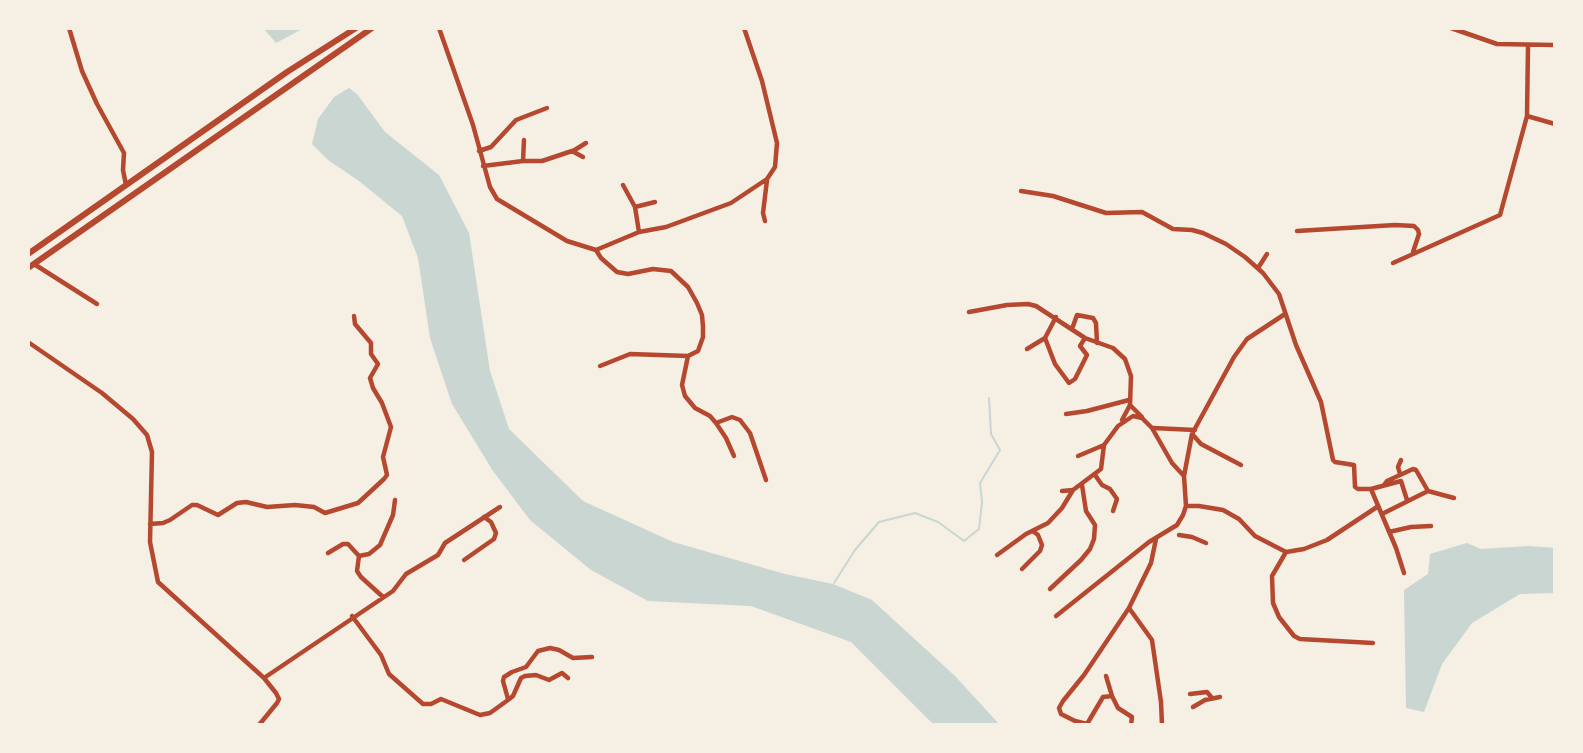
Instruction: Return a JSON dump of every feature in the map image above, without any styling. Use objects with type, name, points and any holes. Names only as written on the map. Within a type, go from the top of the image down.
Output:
[{"type":"main road","points":[[28,254],[287,72],[356,28]]},
{"type":"main road","points":[[31,266],[372,28]]},
{"type":"street","points":[[69,28],[82,71],[124,153],[126,185]]},
{"type":"street","points":[[439,28],[451,57],[490,187],[502,203],[567,241],[596,250],[639,232],[666,227],[731,203],[767,179],[775,167],[777,144],[762,81],[744,28]]},
{"type":"street","points":[[1451,28],[1497,44],[1555,45]]},
{"type":"street","points":[[1393,264],[1500,215],[1527,116],[1528,46]]},
{"type":"street","points":[[479,150],[491,147],[516,120],[547,108]]},
{"type":"street","points":[[1527,116],[1555,124]]},
{"type":"street","points":[[523,161],[524,140]]},
{"type":"street","points":[[483,166],[542,161],[572,151],[586,143]]},
{"type":"street","points":[[572,151],[583,157]]},
{"type":"street","points":[[765,220],[763,213],[767,179]]},
{"type":"street","points":[[623,185],[635,207],[639,232]]},
{"type":"street","points":[[1021,191],[1053,197],[1106,214],[1142,212],[1172,229],[1192,230],[1226,243],[1258,268],[1279,294],[1296,345],[1321,401],[1333,460],[1354,466],[1357,489],[1371,489],[1401,481],[1407,500]]},
{"type":"street","points":[[635,207],[655,202]]},
{"type":"street","points":[[1297,231],[1414,226],[1419,234],[1413,253]]},
{"type":"street","points":[[596,250],[617,272],[628,274],[663,269],[671,271],[688,287],[702,315],[703,327],[698,351],[688,356],[630,354],[600,366]]},
{"type":"street","points":[[1258,268],[1268,254]]},
{"type":"street","points":[[31,266],[97,304]]},
{"type":"street","points":[[969,312],[1007,305],[1037,306],[1085,338],[1113,348],[1125,359],[1131,376],[1130,403],[1104,445],[1102,465],[1095,475],[1082,485],[1073,490],[1062,491]]},
{"type":"street","points":[[1072,329],[1077,314],[1093,318],[1096,323],[1097,343]]},
{"type":"street","points":[[1056,616],[1177,525],[1186,506],[1184,477],[1194,432],[1226,369],[1242,345],[1285,314]]},
{"type":"street","points":[[150,524],[163,523],[192,505],[198,505],[218,515],[237,503],[246,502],[267,507],[314,507],[325,513],[358,503],[384,479],[387,475],[383,457],[391,427],[370,378],[378,364],[371,354],[371,343],[355,324],[354,316]]},
{"type":"street","points":[[1027,349],[1045,338],[1056,317]]},
{"type":"street","points":[[1045,338],[1055,364],[1069,383],[1075,379],[1087,355],[1080,346],[1085,338]]},
{"type":"street","points":[[28,342],[102,393],[141,426],[152,452],[150,542],[158,582],[264,678],[279,699],[259,725]]},
{"type":"street","points":[[688,356],[681,385],[685,396],[695,408],[710,416],[716,423],[734,456]]},
{"type":"street","points":[[1130,403],[1152,428],[1171,463],[1184,477]]},
{"type":"street","points":[[1066,414],[1130,403]]},
{"type":"street","points":[[1118,426],[1133,416],[1142,418]]},
{"type":"street","points":[[716,423],[732,417],[740,420],[750,433],[766,480]]},
{"type":"street","points":[[1152,428],[1194,432]]},
{"type":"street","points":[[1194,432],[1201,444],[1241,465]]},
{"type":"street","points":[[1078,456],[1104,445]]},
{"type":"street","points":[[1400,474],[1398,467],[1401,460]]},
{"type":"street","points":[[1383,486],[1400,474],[1416,470],[1428,491]]},
{"type":"street","points":[[1095,475],[1116,499],[1113,510]]},
{"type":"street","points":[[1051,589],[1090,550],[1094,539],[1095,525],[1086,511],[1082,485]]},
{"type":"street","points":[[1371,489],[1404,573]]},
{"type":"street","points":[[998,555],[1048,523],[1059,512],[1073,490]]},
{"type":"street","points":[[1382,514],[1428,491],[1454,498]]},
{"type":"street","points":[[359,556],[369,554],[380,545],[393,515],[395,500]]},
{"type":"street","points":[[1186,506],[1223,510],[1239,519],[1255,536],[1286,552],[1304,549],[1327,540],[1377,507]]},
{"type":"street","points":[[264,678],[352,616],[393,591],[406,574],[436,558],[445,543],[500,507]]},
{"type":"street","points":[[464,560],[494,539],[496,534],[491,522],[484,517]]},
{"type":"street","points":[[1389,532],[1431,526]]},
{"type":"street","points":[[1022,569],[1040,551],[1042,545],[1033,531]]},
{"type":"street","points":[[1179,535],[1206,543]]},
{"type":"street","points":[[1112,696],[1103,697],[1087,724],[1064,716],[1059,708],[1129,608],[1150,563],[1157,538]]},
{"type":"street","points":[[328,553],[348,544],[359,556]]},
{"type":"street","points":[[1286,552],[1272,576],[1273,603],[1279,617],[1294,636],[1300,639],[1373,643]]},
{"type":"street","points":[[359,556],[357,571],[361,578],[383,597]]},
{"type":"street","points":[[1129,608],[1152,640],[1162,725]]},
{"type":"street","points":[[352,616],[384,659],[389,674],[423,704],[431,704],[441,699],[480,715],[489,713],[508,700],[521,678],[525,676],[536,675],[549,680],[562,673],[568,678]]},
{"type":"street","points":[[508,700],[504,677],[526,667],[538,651],[550,648],[573,658],[592,657]]},
{"type":"street","points":[[1107,677],[1118,708],[1132,717],[1131,725]]},
{"type":"street","points":[[1189,694],[1206,692],[1212,698]]},
{"type":"street","points":[[1193,707],[1200,701],[1220,697]]},
{"type":"shaded area","points":[[263,28],[304,28],[276,43]]},
{"type":"shaded area","points":[[349,88],[357,94],[385,132],[439,175],[469,233],[490,371],[509,429],[583,501],[673,542],[785,574],[833,584],[872,600],[955,676],[1000,725],[934,725],[851,642],[751,606],[648,601],[591,570],[530,520],[493,471],[452,404],[430,338],[418,258],[402,216],[328,160],[312,144],[318,119],[334,97]]},
{"type":"shaded area","points":[[1467,543],[1481,549],[1528,546],[1555,548],[1555,593],[1520,594],[1472,623],[1442,664],[1424,712],[1406,708],[1404,590],[1428,574],[1430,554]]},
{"type":"waterway","points":[[834,583],[855,550],[879,522],[915,513],[938,522],[964,541],[979,529],[982,502],[980,483],[1000,450],[991,434],[989,398]]}]
